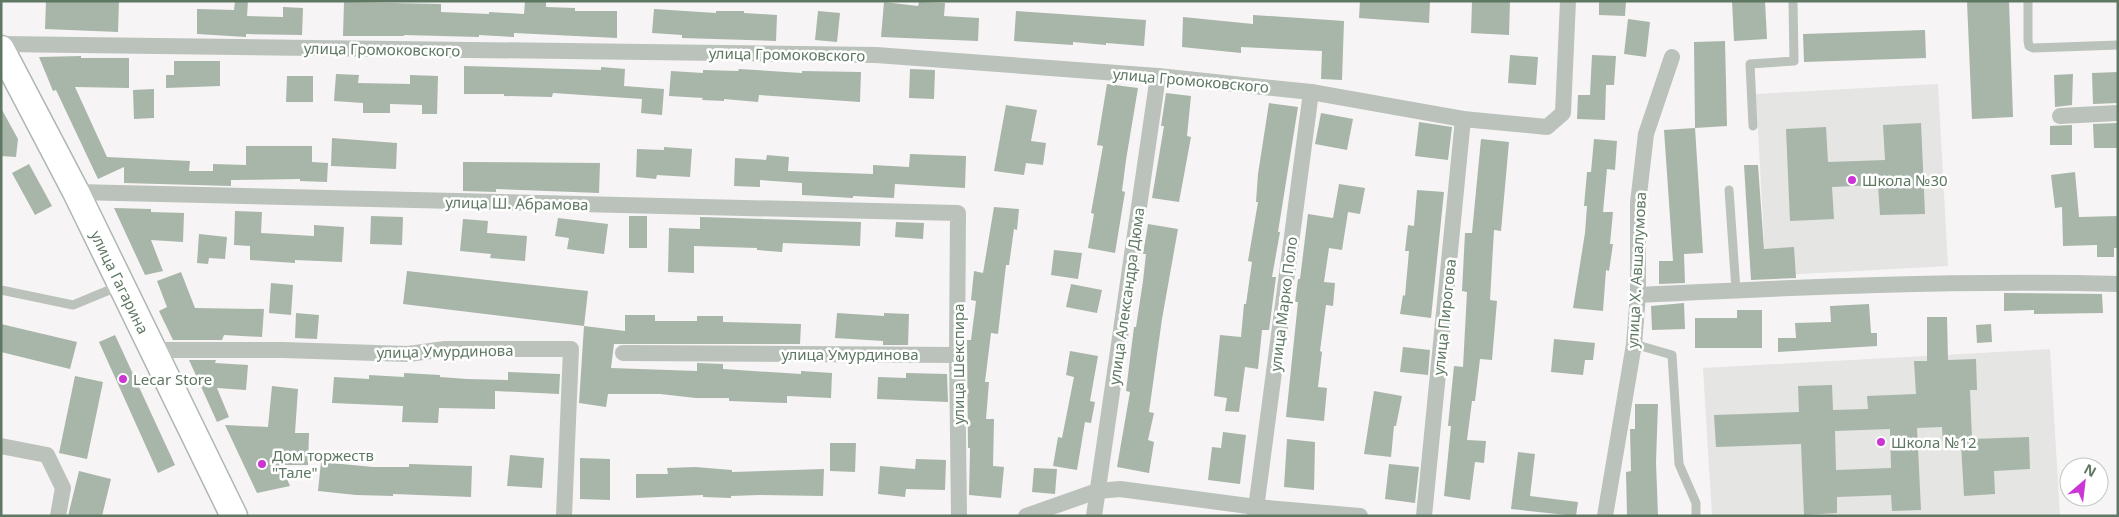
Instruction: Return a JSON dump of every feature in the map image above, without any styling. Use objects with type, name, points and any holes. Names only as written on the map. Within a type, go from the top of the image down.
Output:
[{"type":"main road","name":"улица Гагарина","points":[[1,49],[76,192],[234,516]]},
{"type":"street","name":"улица Громоковского","points":[[1,44],[876,56],[1158,76],[1311,92],[1463,119],[1546,126],[1563,113],[1568,1]]},
{"type":"street","name":"улица Х. Авшалумова","points":[[1606,516],[1634,344],[1638,296],[1638,203],[1646,134],[1672,57]]},
{"type":"street","name":"улица Александра Дюма","points":[[1094,516],[1158,76]]},
{"type":"street","name":"улица Марко Поло","points":[[1256,511],[1311,92]]},
{"type":"street","points":[[2060,116],[2118,113]]},
{"type":"street","name":"улица Пирогова","points":[[1424,516],[1463,119]]},
{"type":"street","name":"улица Ш. Абрамова","points":[[76,192],[958,213]]},
{"type":"street","name":"улица Шекспира","points":[[958,213],[957,355],[960,516]]},
{"type":"street","points":[[1638,296],[1736,290],[2051,282],[2118,284]]},
{"type":"street","name":"улица Умурдинова","points":[[154,350],[283,350],[408,354],[445,349],[571,350],[564,516]]},
{"type":"street","name":"улица Умурдинова","points":[[623,353],[957,355]]},
{"type":"street","points":[[1,446],[47,455],[63,488],[58,516]]},
{"type":"street","points":[[1026,516],[1097,491],[1120,489],[1256,511],[1360,516]]},
{"type":"lane","points":[[1752,126],[1750,64],[1794,61],[1793,1]]},
{"type":"lane","points":[[2028,1],[2028,41],[2029,46],[2033,48],[2118,45]]},
{"type":"lane","points":[[1729,190],[1736,290]]},
{"type":"lane","points":[[1,290],[73,305],[121,285]]},
{"type":"lane","points":[[1634,344],[1672,355],[1679,464],[1696,503],[1696,516]]},
{"type":"shaded area","name":"Школа №30","points":[[1938,84],[1948,266],[1766,276],[1756,94]]},
{"type":"shaded area","name":"Школа №12","points":[[2050,349],[2060,516],[1712,516],[1703,368]]},
{"type":"building","points":[[46,1],[119,1],[118,32],[45,29]]},
{"type":"building","points":[[235,1],[248,1],[247,16],[283,17],[283,7],[303,8],[302,35],[246,34],[246,37],[197,34],[197,9],[234,10]]},
{"type":"building","points":[[525,1],[546,2],[546,7],[575,8],[575,11],[617,11],[617,38],[514,33],[514,37],[479,35],[479,37],[343,36],[344,2],[441,4],[441,12],[524,14]]},
{"type":"building","points":[[1360,1],[1430,1],[1429,23],[1359,18]]},
{"type":"building","points":[[1472,1],[1510,1],[1509,35],[1471,33]]},
{"type":"building","points":[[1599,1],[1626,1],[1625,16],[1599,15]]},
{"type":"building","points":[[1732,1],[1765,1],[1767,39],[1734,41]]},
{"type":"building","points":[[1967,1],[2009,1],[2013,117],[1972,119]]},
{"type":"building","points":[[884,2],[918,6],[919,2],[945,3],[944,16],[979,18],[978,41],[881,37]]},
{"type":"building","points":[[654,9],[716,13],[716,11],[744,11],[744,13],[777,15],[776,41],[682,38],[682,35],[652,33]]},
{"type":"building","points":[[818,11],[840,13],[837,42],[815,40]]},
{"type":"building","points":[[1016,11],[1146,20],[1144,46],[1073,42],[1073,45],[1014,41]]},
{"type":"building","points":[[1253,15],[1344,21],[1342,80],[1321,79],[1322,51],[1241,47],[1241,53],[1182,47],[1183,17],[1253,24]]},
{"type":"building","points":[[1628,19],[1650,22],[1646,57],[1624,54]]},
{"type":"building","points":[[1925,30],[1926,58],[1804,62],[1803,34]]},
{"type":"building","points":[[1725,41],[1727,126],[1695,128],[1694,42]]},
{"type":"building","points":[[1510,55],[1538,57],[1536,85],[1508,83]]},
{"type":"building","points":[[1592,55],[1616,56],[1614,85],[1606,85],[1605,120],[1577,119],[1578,95],[1590,95]]},
{"type":"building","points":[[81,56],[81,58],[129,58],[129,88],[75,87],[107,157],[190,161],[189,171],[213,171],[213,164],[246,165],[246,146],[312,146],[312,162],[328,163],[327,182],[300,181],[300,179],[231,180],[231,186],[124,183],[124,167],[98,179],[56,90],[53,91],[39,57]]},
{"type":"building","points":[[174,61],[220,61],[220,86],[166,88],[166,75],[174,75]]},
{"type":"building","points":[[464,66],[601,70],[601,67],[625,69],[624,86],[664,89],[662,115],[641,113],[642,99],[553,93],[552,97],[464,94]]},
{"type":"building","points":[[739,69],[802,73],[802,71],[861,72],[860,102],[759,95],[758,102],[724,99],[724,101],[702,100],[703,98],[669,96],[671,71],[703,73],[703,70],[738,71]]},
{"type":"building","points":[[910,69],[935,70],[934,99],[909,98]]},
{"type":"building","points":[[2118,72],[2118,103],[2093,104],[2092,73]]},
{"type":"building","points":[[336,74],[359,75],[358,83],[410,84],[410,75],[438,76],[437,114],[422,114],[422,105],[390,104],[390,113],[363,113],[363,103],[334,101]]},
{"type":"building","points":[[2073,74],[2072,105],[2055,107],[2054,75]]},
{"type":"building","points":[[287,76],[313,76],[313,102],[286,102]]},
{"type":"building","points":[[1107,84],[1138,88],[1126,160],[1122,191],[1125,192],[1115,253],[1088,248],[1094,214],[1091,213],[1103,146],[1097,145]]},
{"type":"building","points":[[154,89],[154,118],[134,119],[133,90]]},
{"type":"building","points":[[1166,93],[1191,96],[1187,136],[1191,137],[1179,202],[1152,198],[1164,126],[1161,126]]},
{"type":"building","points":[[1269,103],[1298,107],[1272,277],[1276,277],[1269,330],[1262,330],[1258,369],[1245,367],[1239,412],[1225,411],[1227,398],[1214,396],[1220,335],[1241,337],[1244,304],[1246,304],[1252,262],[1248,261],[1258,202],[1256,202],[1258,174]]},
{"type":"building","points":[[1006,105],[1037,110],[1031,141],[1046,143],[1043,165],[1026,163],[1024,175],[994,171]]},
{"type":"building","points":[[1,108],[18,139],[16,157],[1,156]]},
{"type":"building","points":[[1321,113],[1353,119],[1347,150],[1315,144]]},
{"type":"building","points":[[1419,122],[1452,127],[1448,160],[1415,156]]},
{"type":"building","points":[[1921,123],[1925,214],[1880,215],[1878,185],[1832,187],[1834,219],[1790,221],[1786,129],[1826,127],[1828,162],[1885,160],[1883,125]]},
{"type":"building","points":[[2117,123],[2118,148],[2094,148],[2093,124]]},
{"type":"building","points":[[2072,125],[2072,145],[2050,145],[2050,126]]},
{"type":"building","points":[[1695,128],[1703,253],[1684,254],[1685,283],[1659,284],[1659,261],[1673,261],[1664,130]]},
{"type":"building","points":[[332,138],[397,143],[396,169],[331,166]]},
{"type":"building","points":[[1481,139],[1509,142],[1501,231],[1494,230],[1490,300],[1497,301],[1492,360],[1480,359],[1475,401],[1472,401],[1467,440],[1486,441],[1484,463],[1475,462],[1470,500],[1444,496],[1451,426],[1448,426],[1454,366],[1463,367],[1467,292],[1462,291],[1465,233],[1472,233]]},
{"type":"building","points":[[1594,139],[1617,141],[1615,170],[1607,169],[1603,212],[1613,212],[1610,244],[1613,244],[1609,271],[1606,270],[1603,311],[1573,308],[1585,233],[1587,206],[1584,206],[1587,172],[1591,172]]},
{"type":"building","points":[[664,147],[692,149],[690,177],[657,175],[656,179],[636,177],[637,149],[664,150]]},
{"type":"building","points":[[910,154],[966,156],[965,188],[895,184],[894,198],[853,196],[853,198],[802,195],[802,183],[760,180],[760,187],[734,186],[735,158],[766,160],[767,155],[789,157],[788,171],[873,174],[873,165],[909,167]]},
{"type":"building","points":[[463,162],[600,163],[599,193],[496,189],[496,192],[463,191]]},
{"type":"building","points":[[29,164],[52,206],[35,215],[12,173]]},
{"type":"building","points":[[1744,165],[1758,165],[1764,249],[1794,247],[1796,278],[1751,280]]},
{"type":"building","points":[[2075,172],[2079,217],[2118,216],[2118,248],[2114,248],[2114,257],[2097,257],[2097,245],[2063,246],[2062,207],[2055,208],[2051,175]]},
{"type":"building","points":[[1339,184],[1365,188],[1360,214],[1348,212],[1342,250],[1329,248],[1324,282],[1335,283],[1333,306],[1326,305],[1320,351],[1322,352],[1318,387],[1327,388],[1324,421],[1286,417],[1298,302],[1295,302],[1298,279],[1300,279],[1308,214],[1333,218]]},
{"type":"building","points":[[1417,190],[1444,192],[1431,318],[1400,314],[1403,295],[1405,296],[1409,251],[1405,251],[1408,225],[1414,226]]},
{"type":"building","points":[[994,207],[1019,209],[1017,230],[1014,229],[1009,265],[1006,265],[998,334],[991,333],[985,382],[989,382],[986,419],[994,419],[993,466],[1004,467],[1001,498],[969,495],[970,448],[968,448],[967,340],[971,340],[976,301],[971,300],[974,271],[983,273]]},
{"type":"building","points":[[114,208],[151,209],[151,212],[184,213],[183,242],[151,240],[163,271],[145,275]]},
{"type":"building","points":[[235,211],[262,212],[261,233],[314,236],[314,225],[344,227],[342,262],[295,260],[295,263],[250,260],[250,246],[234,245]]},
{"type":"building","points":[[371,216],[403,217],[402,245],[370,244]]},
{"type":"building","points":[[629,216],[647,216],[647,248],[629,248]]},
{"type":"building","points":[[700,217],[861,222],[860,246],[783,243],[782,252],[757,250],[757,248],[694,246],[694,273],[668,272],[669,228],[700,229]]},
{"type":"building","points":[[558,218],[608,224],[604,254],[567,249],[569,238],[555,236]]},
{"type":"building","points":[[463,219],[488,221],[487,233],[527,236],[525,261],[490,258],[491,254],[460,251]]},
{"type":"building","points":[[896,222],[924,223],[923,239],[895,237]]},
{"type":"building","points":[[1148,224],[1178,229],[1162,319],[1149,412],[1154,413],[1148,440],[1154,442],[1149,473],[1117,467],[1130,392],[1126,391],[1134,327],[1136,327],[1143,281],[1146,254],[1143,254]]},
{"type":"building","points":[[199,234],[227,237],[225,259],[209,258],[208,264],[197,263]]},
{"type":"building","points":[[1054,250],[1082,253],[1078,279],[1051,275]]},
{"type":"building","points":[[407,271],[588,291],[584,326],[403,304]]},
{"type":"building","points":[[181,272],[195,308],[264,309],[262,337],[224,335],[222,340],[173,340],[159,311],[167,307],[157,281]]},
{"type":"building","points":[[271,283],[293,285],[291,315],[269,313]]},
{"type":"building","points":[[1071,284],[1102,290],[1097,313],[1066,307]]},
{"type":"building","points":[[2004,293],[2102,294],[2103,313],[2034,314],[2034,310],[2004,311]]},
{"type":"building","points":[[1684,303],[1685,329],[1652,330],[1651,306]]},
{"type":"building","points":[[1869,304],[1871,333],[1877,333],[1877,346],[1778,352],[1778,338],[1796,338],[1795,323],[1831,322],[1830,306]]},
{"type":"building","points":[[1737,310],[1762,310],[1762,348],[1695,348],[1695,318],[1737,318]]},
{"type":"building","points":[[296,313],[319,315],[317,339],[295,338]]},
{"type":"building","points":[[837,313],[884,316],[884,313],[909,314],[908,345],[883,345],[883,341],[835,338]]},
{"type":"building","points":[[625,315],[655,315],[655,321],[697,321],[697,316],[723,316],[723,322],[801,324],[800,344],[614,344],[611,368],[697,371],[697,363],[723,364],[723,369],[801,374],[801,371],[832,373],[831,398],[787,396],[787,403],[729,401],[729,398],[696,398],[660,394],[608,394],[606,407],[579,403],[584,326],[625,331]]},
{"type":"building","points":[[1927,317],[1947,317],[1948,360],[1976,359],[1977,390],[1970,390],[1972,439],[2029,437],[2030,469],[1994,471],[1995,494],[1964,496],[1961,445],[1943,445],[1942,427],[1917,428],[1921,510],[1892,511],[1891,495],[1837,497],[1837,513],[1804,515],[1801,444],[1716,447],[1714,415],[1799,412],[1798,386],[1832,385],[1833,410],[1868,409],[1867,396],[1916,394],[1914,361],[1927,361]],"holes":[[[1890,429],[1891,468],[1836,470],[1835,431]]]},
{"type":"building","points":[[1,324],[77,342],[70,369],[1,352]]},
{"type":"building","points":[[1991,324],[1992,342],[1977,343],[1976,325]]},
{"type":"building","points":[[115,335],[175,465],[158,473],[99,342]]},
{"type":"building","points":[[1554,339],[1595,343],[1593,360],[1585,360],[1583,375],[1551,372]]},
{"type":"building","points":[[1403,347],[1430,350],[1428,375],[1400,372]]},
{"type":"building","points":[[1070,351],[1098,356],[1090,401],[1095,402],[1091,423],[1085,422],[1077,470],[1053,466],[1058,437],[1062,438],[1074,377],[1066,375]]},
{"type":"building","points":[[189,360],[216,360],[215,363],[248,365],[246,390],[217,388],[229,417],[217,422]]},
{"type":"building","points":[[508,372],[560,374],[559,394],[495,391],[495,409],[439,408],[438,423],[402,422],[403,406],[332,403],[334,377],[369,379],[369,375],[404,377],[404,373],[467,379],[508,380]]},
{"type":"building","points":[[906,373],[947,374],[948,402],[877,399],[878,377],[906,378]]},
{"type":"building","points":[[75,376],[103,382],[87,459],[59,453]]},
{"type":"building","points":[[272,386],[298,389],[295,433],[309,433],[308,465],[281,465],[290,486],[257,493],[225,425],[268,427]]},
{"type":"building","points":[[1374,391],[1402,396],[1396,426],[1394,426],[1391,457],[1364,454]]},
{"type":"building","points":[[1635,404],[1658,404],[1656,462],[1658,516],[1627,516],[1626,472],[1631,471],[1630,429],[1635,429]]},
{"type":"building","points":[[1223,432],[1246,435],[1240,484],[1208,480],[1212,447],[1221,448]]},
{"type":"building","points":[[1287,439],[1315,442],[1314,490],[1284,487]]},
{"type":"building","points":[[830,443],[856,443],[855,472],[830,471]]},
{"type":"building","points":[[1518,452],[1535,454],[1530,496],[1578,502],[1576,516],[1511,509]]},
{"type":"building","points":[[510,455],[544,458],[542,488],[507,486]]},
{"type":"building","points":[[580,458],[610,459],[610,500],[580,499]]},
{"type":"building","points":[[916,459],[946,460],[945,490],[906,489],[905,497],[878,494],[880,466],[915,469]]},
{"type":"building","points":[[321,462],[373,467],[409,467],[409,464],[472,466],[471,497],[393,494],[393,496],[356,495],[318,491]]},
{"type":"building","points":[[1389,464],[1419,467],[1415,503],[1385,499]]},
{"type":"building","points":[[695,467],[732,470],[732,472],[824,469],[823,496],[759,495],[731,496],[731,498],[703,497],[703,495],[636,498],[636,474],[668,474],[667,468]]},
{"type":"building","points":[[1034,468],[1057,469],[1055,494],[1032,492]]},
{"type":"building","points":[[79,471],[111,479],[102,516],[68,516]]},
{"type":"place","name":"Школа №30","points":[[1852,180]]},
{"type":"place","name":"Lecar Store","points":[[123,379]]},
{"type":"place","name":"Школа №12","points":[[1881,442]]},
{"type":"place","name":"Дом торжеств \"Тале\"","points":[[262,464]]}]
